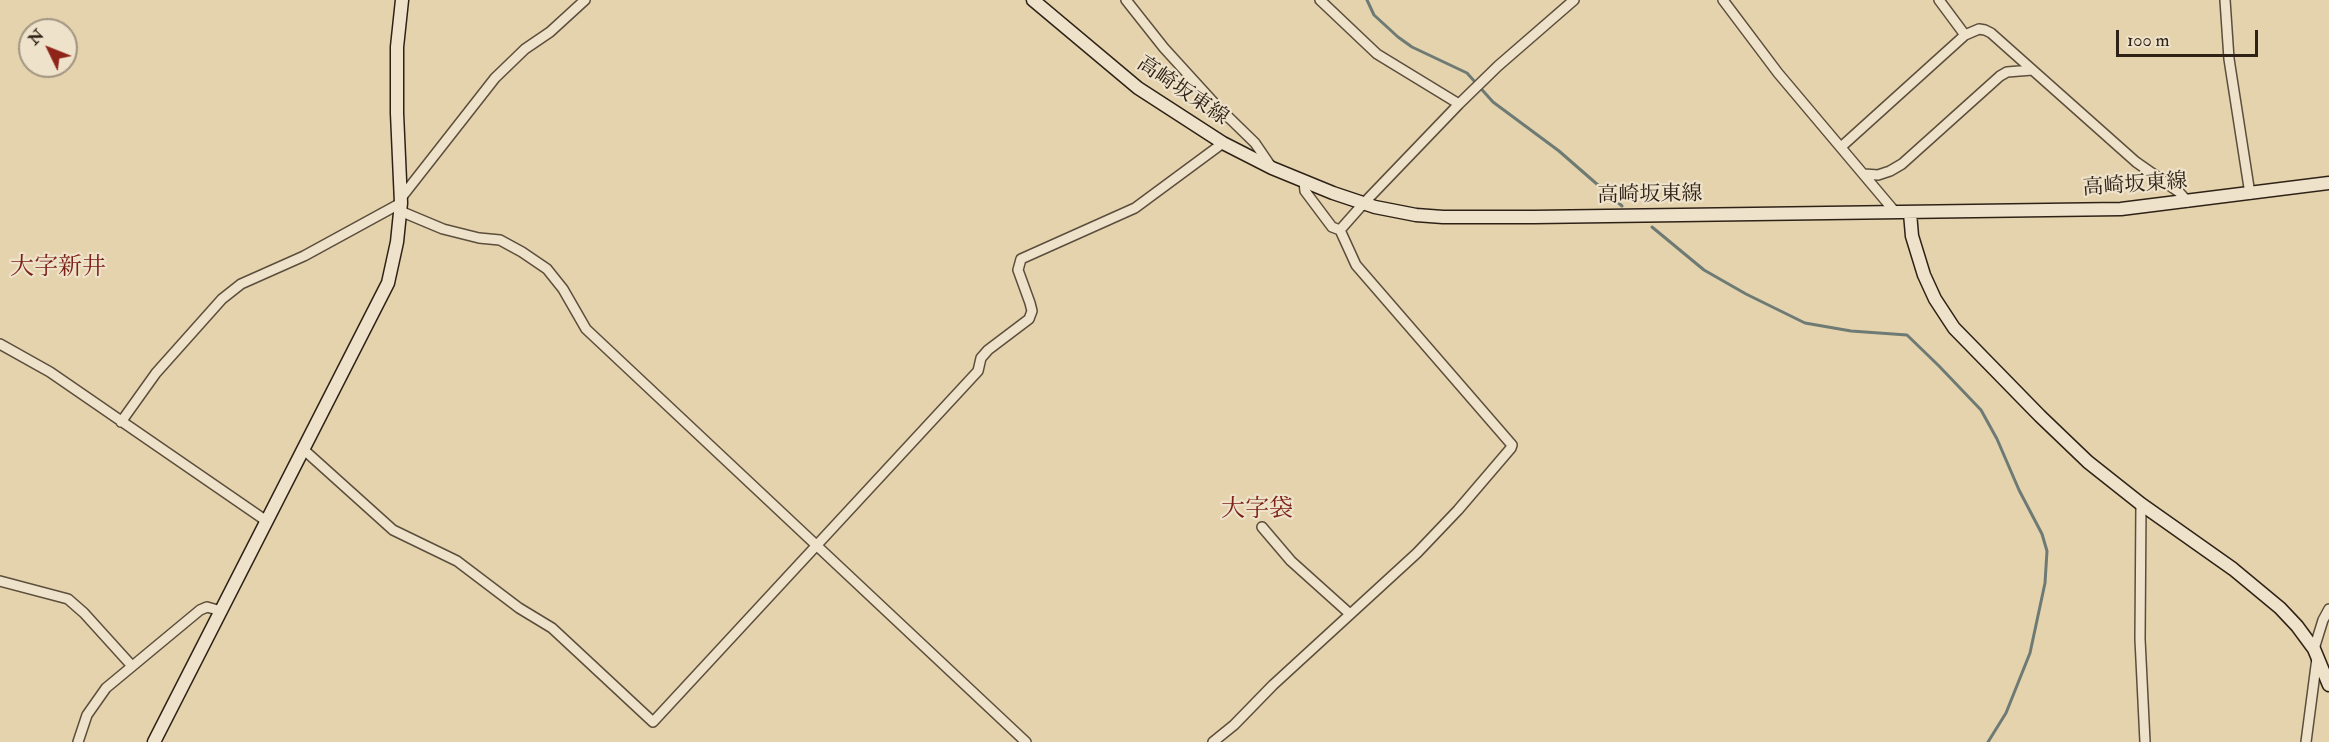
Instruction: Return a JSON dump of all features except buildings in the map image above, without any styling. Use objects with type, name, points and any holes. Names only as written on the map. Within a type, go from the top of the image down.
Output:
[{"type":"street","points":[[154,742],[265,520],[388,284],[398,242],[400,204],[397,47],[402,0]]},
{"type":"street","points":[[120,423],[156,373],[222,299],[242,284],[304,256],[400,204],[495,78],[525,49],[550,32],[585,0]]},
{"type":"street","name":"高崎坂東線","points":[[1033,0],[1138,88],[1223,143],[1304,182],[1363,204],[1398,212],[1443,217],[2121,209],[2329,183]]},
{"type":"street","points":[[1126,0],[1164,48],[1216,105],[1255,143],[1272,168]]},
{"type":"street","points":[[1320,0],[1377,54],[1459,104]]},
{"type":"street","points":[[1340,231],[1459,104],[1498,66],[1574,0]]},
{"type":"street","points":[[1723,0],[1778,72],[1896,213]]},
{"type":"street","points":[[1939,0],[1965,35]]},
{"type":"street","points":[[2225,0],[2229,59],[2250,194]]},
{"type":"street","points":[[1841,147],[1965,35],[1979,29],[1991,33],[2136,162],[2179,192],[2188,202]]},
{"type":"street","points":[[1864,174],[1878,175],[1902,164],[2000,76],[2007,72],[2032,70]]},
{"type":"street","points":[[303,449],[393,530],[457,561],[519,608],[552,628],[653,722],[978,371],[981,358],[988,350],[1029,319],[1032,311],[1018,270],[1021,259],[1136,208],[1223,143]]},
{"type":"street","points":[[1213,742],[1234,725],[1273,685],[1442,527],[1512,445],[1356,266],[1340,231],[1332,227],[1305,191],[1304,182]]},
{"type":"street","points":[[400,204],[442,229],[479,238],[500,240],[541,264],[563,289],[586,329],[1026,742]]},
{"type":"street","points":[[1910,213],[1912,236],[1924,275],[1945,317],[2040,417],[2088,462],[2141,504],[2234,569],[2266,595],[2297,626],[2315,653],[2329,685]]},
{"type":"street","points":[[1,346],[50,372],[120,423],[265,520]]},
{"type":"street","points":[[2141,504],[2140,639],[2145,742]]},
{"type":"street","points":[[1262,527],[1291,561],[1350,614]]},
{"type":"street","points":[[0,580],[68,599],[84,613],[132,666]]},
{"type":"street","points":[[78,742],[92,706],[106,688],[201,610],[207,607],[221,611]]},
{"type":"street","points":[[2306,742],[2315,653],[2323,620],[2329,609]]},
{"type":"waterway","points":[[1367,0],[1374,15],[1398,37],[1412,47],[1467,73],[1493,102],[1559,151],[1622,206]]},
{"type":"waterway","points":[[1652,227],[1704,270],[1805,323],[1851,331],[1907,335],[1981,410],[2042,534],[2047,551],[2045,583],[2030,653],[2006,713],[1988,742]]},
{"type":"district","name":"大字新井","points":[[58,269]]},
{"type":"district","name":"大字袋","points":[[1257,511]]}]
